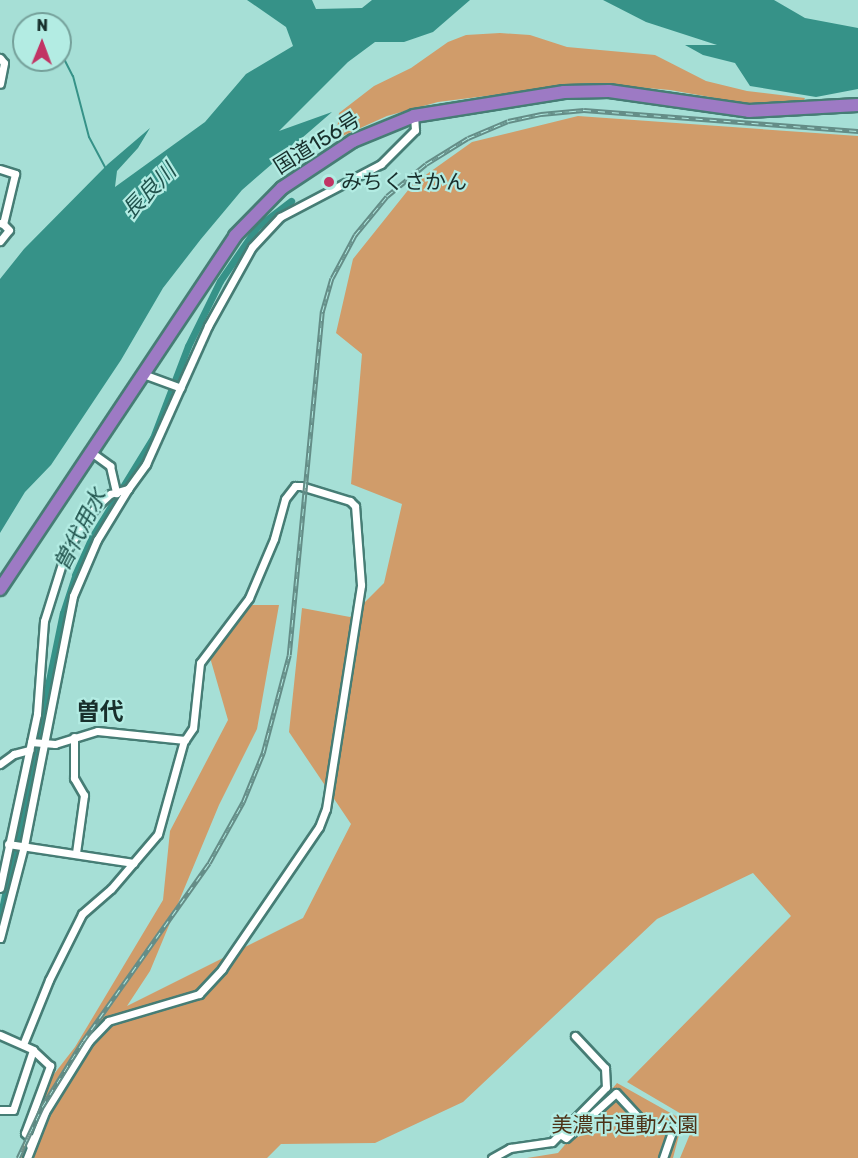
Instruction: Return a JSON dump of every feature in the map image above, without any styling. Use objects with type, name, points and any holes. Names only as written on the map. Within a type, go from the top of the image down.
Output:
[{"type":"highway","name":"国道156号","points":[[0,589],[235,236],[264,203],[353,141],[414,116],[585,91],[656,96],[750,111],[858,105]]},
{"type":"street","points":[[0,58],[4,63],[0,84]]},
{"type":"street","points":[[0,933],[48,687],[80,575],[122,491],[161,435],[176,387],[242,260],[267,229],[288,213],[381,164],[415,130],[414,116]]},
{"type":"street","points":[[0,169],[15,174],[2,224],[9,230],[0,241]]},
{"type":"street","points":[[143,374],[176,387]]},
{"type":"street","points":[[91,452],[110,466],[122,491]]},
{"type":"street","points":[[24,1042],[49,980],[82,914],[134,863],[161,827],[184,740],[193,728],[200,663],[249,598],[274,539],[285,499],[295,486],[301,486],[350,501],[355,510],[362,585],[326,809],[319,827],[222,969],[199,994],[108,1021],[89,1041],[45,1112],[28,1155]]},
{"type":"street","points":[[37,743],[48,687],[44,621],[59,568],[82,523],[122,491]]},
{"type":"street","points":[[0,764],[14,754],[29,750],[37,743],[96,731],[184,740]]},
{"type":"street","points":[[74,737],[74,778],[84,795],[76,853]]},
{"type":"street","points":[[0,888],[16,845],[29,750]]},
{"type":"street","points":[[16,845],[134,863]]},
{"type":"street","points":[[0,1035],[24,1042],[50,1066],[25,1133],[30,1138],[28,1155]]},
{"type":"street","points":[[492,1158],[510,1148],[546,1145],[560,1134],[606,1087],[605,1068],[575,1036]]},
{"type":"street","points":[[0,1110],[13,1110],[33,1050]]},
{"type":"street","points":[[560,1134],[566,1138],[616,1093],[642,1121],[673,1129],[663,1158]]},
{"type":"green space","points":[[500,33],[530,35],[567,47],[655,55],[706,81],[747,91],[805,98],[803,102],[755,105],[670,90],[588,83],[438,102],[387,116],[336,139],[339,113],[374,86],[411,68],[448,42],[466,35]]},
{"type":"green space","points":[[578,116],[858,136],[858,1158],[680,1158],[695,1122],[627,1082],[791,916],[753,873],[657,919],[463,1102],[375,1143],[281,1144],[267,1158],[21,1158],[30,1105],[75,1047],[163,900],[170,831],[228,720],[209,654],[250,605],[279,605],[257,729],[219,805],[150,971],[127,1006],[303,918],[351,824],[289,732],[302,608],[350,617],[384,583],[402,504],[351,484],[362,354],[336,333],[353,259],[413,184],[472,142]]},
{"type":"green space","name":"美濃市運動公園","points":[[617,1083],[683,1120],[673,1158],[527,1158],[558,1153]]},
{"type":"water","name":"長良川","points":[[247,0],[312,0],[316,9],[362,8],[372,0],[470,0],[433,32],[404,42],[375,42],[348,62],[279,131],[332,112],[242,190],[201,239],[163,288],[121,360],[51,465],[25,492],[0,533],[0,279],[24,249],[108,164],[150,128],[138,148],[117,171],[115,187],[205,122],[246,74],[293,46],[286,27]]},
{"type":"water","points":[[603,0],[774,0],[805,18],[858,28],[858,89],[816,97],[750,86],[735,63],[703,55],[685,45],[717,45],[646,22]]},
{"type":"waterway","points":[[71,72],[89,137],[105,167]]},
{"type":"waterway","name":"曽代用水","points":[[0,919],[63,613],[75,575],[92,537],[153,438],[188,346],[220,281],[257,227],[291,201]]},
{"type":"railway","points":[[18,1158],[42,1107],[83,1041],[209,863],[243,802],[263,753],[289,655],[322,312],[332,278],[355,235],[387,196],[426,164],[468,138],[508,121],[541,114],[584,110],[858,131]]},
{"type":"place","name":"みちくさかん","points":[[329,182]]},
{"type":"district","name":"曽代","points":[[100,713]]}]
